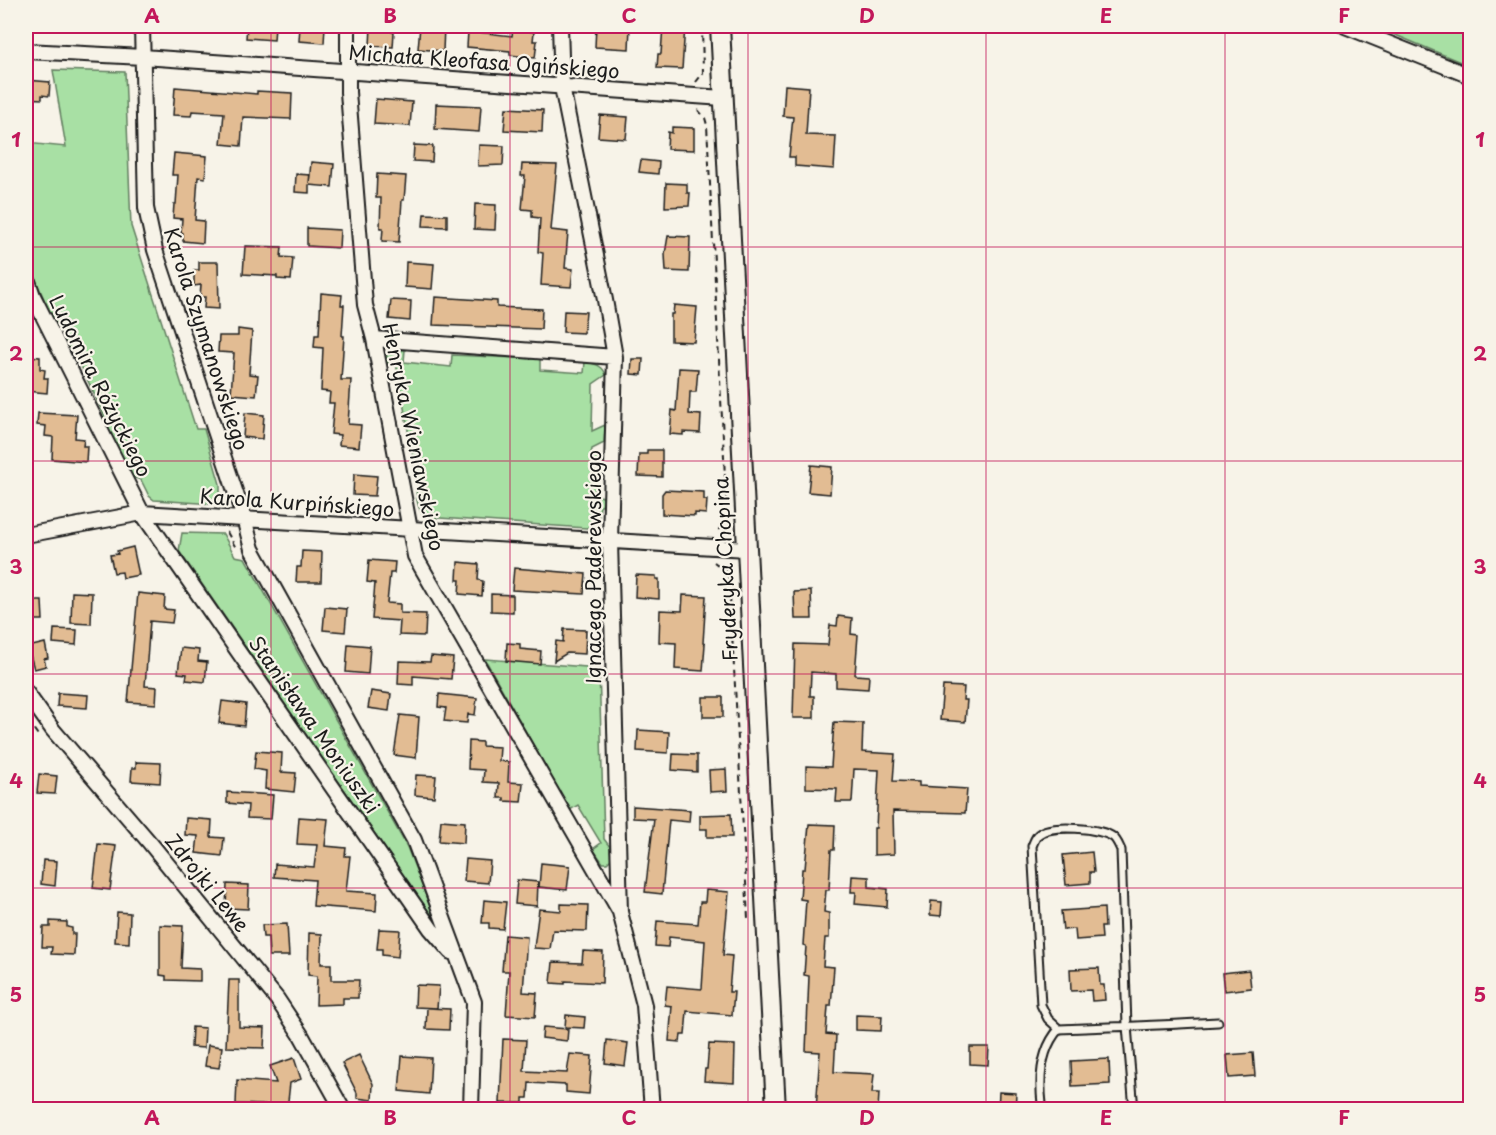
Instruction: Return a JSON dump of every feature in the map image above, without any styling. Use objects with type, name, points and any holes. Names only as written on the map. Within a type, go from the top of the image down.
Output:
[{"type":"street","name":"Karola Szymanowskiego","points":[[142,26],[149,226],[244,518]]},
{"type":"street","name":"Henryka Wieniawskiego","points":[[348,26],[350,71],[348,92],[365,305],[374,339],[415,556],[620,912]]},
{"type":"street","name":"Ignacego Paderewskiego","points":[[560,26],[562,87],[615,357],[610,541],[620,912],[644,1005],[652,1110]]},
{"type":"street","name":"Fryderyka Chopina","points":[[720,26],[777,1110]]},
{"type":"street","points":[[1345,26],[1470,76]]},
{"type":"street","name":"Michała Kleofasa Ogińskiego","points":[[26,51],[350,71],[723,98]]},
{"type":"street","name":"Ludomira Różyckiego","points":[[26,275],[33,296],[142,513]]},
{"type":"street","points":[[374,339],[615,357]]},
{"type":"street","name":"Karola Kurpińskiego","points":[[26,535],[142,513],[747,549]]},
{"type":"street","name":"Stanisława Moniuszki","points":[[142,513],[431,929],[456,957]]},
{"type":"street","name":"Stanisława Moniuszki","points":[[244,518],[252,549],[414,840],[474,1002],[471,1110]]},
{"type":"street","name":"Zdrojki Lewe","points":[[26,692],[53,730],[150,843],[277,999],[301,1035],[343,1110]]},
{"type":"lane","points":[[1134,1110],[1127,1026],[1121,850],[1115,838],[1088,828],[1047,830],[1040,833],[1032,846],[1041,1005],[1048,1019],[1059,1029],[1127,1026],[1218,1022]]},
{"type":"lane","points":[[1042,1104],[1040,1090],[1044,1053],[1050,1039],[1059,1029]]},
{"type":"path","points":[[26,718],[45,744]]},
{"type":"green space","points":[[1374,26],[1470,26],[1470,66]]},
{"type":"green space","points":[[53,70],[125,72],[131,226],[196,429],[204,429],[220,484],[220,495],[215,504],[154,500],[149,496],[141,480],[132,477],[108,431],[108,424],[74,351],[65,347],[31,269],[26,250],[26,143],[66,147]]},
{"type":"green space","points":[[393,350],[405,350],[404,362],[451,367],[452,355],[540,359],[540,370],[584,373],[585,362],[601,367],[606,375],[593,384],[592,431],[605,425],[604,443],[592,449],[591,454],[605,459],[605,464],[595,461],[595,493],[604,498],[605,503],[600,507],[595,526],[586,528],[425,517],[417,502],[418,486],[396,363],[386,363],[387,355]]},
{"type":"green space","points":[[182,533],[223,534],[235,556],[245,558],[407,847],[436,922],[179,551]]},
{"type":"green space","points":[[485,659],[599,668],[604,839],[610,847],[611,859],[607,863],[603,863],[593,849],[601,843],[578,805],[570,810]]},
{"type":"building","points":[[247,26],[275,26],[274,40],[246,38]]},
{"type":"building","points":[[300,26],[325,26],[324,43],[299,41]]},
{"type":"building","points":[[371,26],[392,26],[393,47],[370,46]]},
{"type":"building","points":[[420,26],[444,26],[443,51],[418,49]]},
{"type":"building","points":[[596,26],[630,26],[629,49],[595,47]]},
{"type":"building","points":[[663,26],[685,26],[682,69],[657,68],[658,54],[661,54]]},
{"type":"building","points":[[513,29],[534,32],[533,41],[537,41],[535,58],[510,55],[510,51],[467,47],[468,31],[512,36]]},
{"type":"building","points":[[26,80],[50,82],[49,96],[42,95],[42,99],[26,98]]},
{"type":"building","points":[[785,85],[809,87],[806,135],[836,136],[834,169],[795,166],[795,157],[789,157],[793,117],[783,116]]},
{"type":"building","points":[[175,87],[257,94],[257,91],[292,93],[291,119],[243,117],[241,146],[221,144],[224,113],[192,111],[191,116],[173,115]]},
{"type":"building","points":[[376,99],[412,102],[410,126],[374,124]]},
{"type":"building","points":[[436,104],[481,106],[479,132],[435,129]]},
{"type":"building","points":[[506,108],[543,110],[542,132],[504,130]]},
{"type":"building","points":[[600,115],[628,117],[626,139],[598,137]]},
{"type":"building","points":[[672,127],[694,128],[694,150],[667,149],[668,132],[672,133]]},
{"type":"building","points":[[414,145],[433,146],[432,162],[413,161]]},
{"type":"building","points":[[479,145],[504,146],[503,165],[478,166]]},
{"type":"building","points":[[174,153],[207,156],[205,178],[198,177],[195,220],[204,221],[203,243],[183,241],[182,219],[173,218],[178,175],[172,175]]},
{"type":"building","points":[[641,160],[659,162],[658,174],[639,172]]},
{"type":"building","points":[[311,162],[334,164],[332,187],[309,185],[309,193],[295,192],[296,174],[310,175]]},
{"type":"building","points":[[522,164],[557,165],[551,230],[568,232],[565,268],[573,269],[571,287],[541,285],[543,253],[538,252],[540,218],[532,217],[532,210],[522,209],[525,176],[521,176]]},
{"type":"building","points":[[377,174],[406,176],[399,242],[382,241],[381,198],[376,198]]},
{"type":"building","points":[[666,183],[687,184],[687,193],[690,193],[689,206],[665,207]]},
{"type":"building","points":[[475,204],[496,205],[495,230],[474,229]]},
{"type":"building","points":[[424,214],[447,215],[447,227],[423,226]]},
{"type":"building","points":[[307,228],[340,230],[339,248],[307,246]]},
{"type":"building","points":[[668,236],[690,237],[689,272],[666,271],[665,254]]},
{"type":"building","points":[[245,246],[282,247],[281,257],[293,258],[291,280],[277,279],[277,276],[243,274]]},
{"type":"building","points":[[199,262],[218,262],[219,309],[204,308],[205,297],[200,297],[201,285],[194,286],[194,270],[199,270]]},
{"type":"building","points":[[406,262],[434,264],[432,289],[405,287]]},
{"type":"building","points":[[321,293],[342,295],[341,305],[344,305],[342,336],[344,336],[341,380],[351,380],[348,424],[361,425],[359,447],[339,445],[340,435],[331,434],[334,403],[329,403],[330,392],[321,391],[323,348],[314,347],[315,335],[319,335]]},
{"type":"building","points":[[435,297],[497,301],[497,307],[542,309],[541,329],[433,325]]},
{"type":"building","points":[[391,300],[411,301],[410,321],[389,319]]},
{"type":"building","points":[[674,305],[697,307],[694,342],[671,341],[671,314],[673,314]]},
{"type":"building","points":[[564,311],[586,312],[584,333],[563,332]]},
{"type":"building","points":[[238,329],[252,331],[249,374],[258,375],[256,396],[231,394],[234,353],[218,352],[219,336],[238,336]]},
{"type":"building","points":[[26,356],[40,357],[40,369],[45,370],[44,378],[48,378],[47,393],[26,391]]},
{"type":"building","points":[[632,359],[643,359],[642,375],[631,374]]},
{"type":"building","points":[[679,368],[698,369],[696,392],[690,392],[689,414],[701,415],[700,433],[670,434],[672,410],[676,411]]},
{"type":"building","points":[[38,413],[77,415],[75,438],[84,439],[83,446],[87,446],[86,462],[52,459],[53,437],[45,436],[46,426],[37,425]]},
{"type":"building","points":[[245,413],[264,415],[262,439],[243,437]]},
{"type":"building","points":[[647,450],[662,450],[662,477],[638,476],[639,454],[647,454]]},
{"type":"building","points":[[811,465],[832,467],[830,494],[808,492]]},
{"type":"building","points":[[354,474],[377,476],[375,496],[353,495]]},
{"type":"building","points":[[665,490],[704,492],[704,500],[707,500],[706,514],[695,513],[695,516],[662,514],[662,494]]},
{"type":"building","points":[[133,547],[139,575],[123,578],[122,572],[114,573],[110,555]]},
{"type":"building","points":[[302,551],[322,552],[321,582],[296,582],[297,567],[301,567]]},
{"type":"building","points":[[369,560],[395,562],[394,573],[390,573],[387,603],[400,604],[400,613],[426,614],[425,636],[399,635],[400,621],[372,619],[375,583],[367,582]]},
{"type":"building","points":[[458,562],[479,564],[478,580],[483,581],[482,596],[459,594]]},
{"type":"building","points":[[514,568],[586,574],[584,594],[512,590]]},
{"type":"building","points":[[636,575],[656,576],[656,579],[659,579],[659,599],[635,597]]},
{"type":"building","points":[[811,591],[812,619],[795,619],[794,592]]},
{"type":"building","points":[[72,592],[92,593],[91,624],[71,623]]},
{"type":"building","points":[[138,593],[165,596],[164,609],[174,610],[172,623],[150,621],[145,686],[157,687],[156,704],[128,702]]},
{"type":"building","points":[[491,594],[513,595],[513,612],[491,611]]},
{"type":"building","points":[[683,595],[706,596],[703,671],[675,669],[676,643],[659,642],[660,610],[682,611]]},
{"type":"building","points":[[30,601],[42,601],[43,620],[31,620]]},
{"type":"building","points":[[325,607],[347,609],[345,632],[323,630]]},
{"type":"building","points":[[838,616],[852,618],[851,634],[858,635],[855,675],[869,676],[868,689],[836,687],[836,674],[811,672],[810,696],[814,696],[814,718],[793,718],[795,644],[828,645],[830,625],[837,626]]},
{"type":"building","points":[[54,629],[77,630],[76,645],[53,643]]},
{"type":"building","points":[[564,629],[586,630],[585,654],[567,653],[554,661],[556,641],[563,642]]},
{"type":"building","points":[[45,643],[48,658],[44,659],[46,666],[34,669],[28,647]]},
{"type":"building","points":[[507,643],[520,644],[520,649],[541,651],[540,664],[506,661]]},
{"type":"building","points":[[348,644],[370,646],[368,674],[346,672]]},
{"type":"building","points":[[181,648],[199,650],[198,661],[207,662],[205,682],[186,680],[187,674],[178,673]]},
{"type":"building","points":[[431,656],[453,658],[451,679],[413,676],[413,685],[398,684],[399,661],[430,662]]},
{"type":"building","points":[[943,686],[964,687],[963,700],[967,700],[965,722],[940,720]]},
{"type":"building","points":[[371,691],[391,694],[389,711],[368,708]]},
{"type":"building","points":[[58,693],[88,695],[87,708],[57,706]]},
{"type":"building","points":[[439,694],[477,698],[475,715],[468,714],[467,723],[444,721],[446,708],[438,707]]},
{"type":"building","points":[[703,697],[723,697],[723,717],[703,717]]},
{"type":"building","points":[[222,701],[246,704],[244,726],[219,723]]},
{"type":"building","points":[[400,715],[419,717],[416,758],[394,755]]},
{"type":"building","points":[[834,722],[863,723],[862,752],[895,754],[893,781],[919,782],[919,786],[967,789],[965,813],[893,811],[894,854],[874,855],[879,770],[854,769],[852,802],[836,802],[837,789],[806,788],[806,766],[831,767]]},
{"type":"building","points":[[638,730],[669,732],[668,753],[637,751]]},
{"type":"building","points":[[469,741],[482,742],[482,746],[500,747],[499,761],[509,762],[508,782],[523,783],[521,802],[504,801],[504,798],[498,798],[499,783],[483,782],[484,770],[468,769]]},
{"type":"building","points":[[256,751],[282,753],[281,772],[296,773],[294,792],[265,789],[266,771],[254,769]]},
{"type":"building","points":[[673,754],[697,755],[697,772],[672,770]]},
{"type":"building","points":[[136,762],[161,763],[160,783],[131,781],[132,768],[136,768]]},
{"type":"building","points":[[726,769],[727,791],[710,792],[709,770]]},
{"type":"building","points":[[39,774],[57,776],[55,794],[37,793]]},
{"type":"building","points":[[416,775],[436,776],[434,797],[415,795]]},
{"type":"building","points":[[227,792],[273,795],[271,819],[247,818],[248,805],[227,803]]},
{"type":"building","points":[[633,806],[690,810],[689,822],[669,820],[662,894],[645,892],[654,819],[633,818]]},
{"type":"building","points":[[731,814],[732,837],[707,837],[707,829],[700,829],[700,815]]},
{"type":"building","points":[[299,817],[328,819],[325,846],[346,848],[345,856],[350,856],[346,891],[377,893],[376,911],[313,906],[315,880],[274,877],[275,864],[314,867],[317,845],[297,844]]},
{"type":"building","points":[[186,818],[212,820],[211,837],[224,838],[222,856],[196,853],[198,836],[185,835]]},
{"type":"building","points":[[441,820],[465,822],[464,843],[439,841]]},
{"type":"building","points":[[809,824],[835,825],[829,890],[826,890],[824,912],[829,913],[829,938],[825,938],[823,966],[834,967],[826,1034],[836,1035],[834,1072],[874,1074],[872,1093],[879,1093],[878,1110],[816,1110],[820,1052],[806,1051],[809,976],[804,975],[806,946],[803,945],[806,900],[800,899]]},
{"type":"building","points":[[98,844],[116,846],[110,890],[93,888]]},
{"type":"building","points":[[1092,852],[1094,872],[1090,872],[1090,883],[1066,885],[1063,855]]},
{"type":"building","points":[[466,859],[490,861],[488,883],[464,881]]},
{"type":"building","points":[[43,860],[57,861],[55,886],[41,884]]},
{"type":"building","points":[[541,863],[570,866],[567,890],[539,887]]},
{"type":"building","points":[[852,876],[869,877],[869,887],[888,889],[887,907],[855,904],[856,892],[851,892]]},
{"type":"building","points":[[517,880],[538,882],[537,906],[515,904]]},
{"type":"building","points":[[227,884],[249,885],[248,909],[226,908]]},
{"type":"building","points":[[706,890],[729,892],[723,955],[732,956],[729,992],[734,992],[732,1015],[687,1011],[685,1035],[681,1035],[680,1042],[669,1041],[672,1006],[665,1005],[667,986],[702,989],[705,941],[669,937],[668,947],[655,946],[657,921],[698,924],[700,902],[705,902]]},
{"type":"building","points":[[484,900],[506,902],[503,929],[489,928],[489,923],[482,923]]},
{"type":"building","points":[[931,901],[942,902],[941,916],[930,915]]},
{"type":"building","points":[[561,904],[588,905],[587,931],[553,930],[550,949],[534,948],[539,909],[561,911]]},
{"type":"building","points":[[1104,908],[1105,927],[1101,927],[1102,938],[1076,940],[1075,929],[1063,930],[1061,911]]},
{"type":"building","points":[[117,912],[130,913],[129,943],[115,942]]},
{"type":"building","points":[[50,921],[67,922],[67,927],[72,928],[72,934],[75,934],[74,955],[51,954],[52,947],[42,947],[43,927],[50,927]]},
{"type":"building","points":[[287,924],[289,956],[269,956],[268,937],[263,937],[262,925]]},
{"type":"building","points":[[160,925],[183,926],[181,968],[200,969],[200,981],[166,980],[166,976],[160,975]]},
{"type":"building","points":[[379,929],[400,930],[398,957],[382,955],[382,949],[377,949]]},
{"type":"building","points":[[309,933],[322,934],[321,964],[331,964],[331,980],[359,980],[358,998],[343,998],[343,1004],[316,1005],[317,976],[308,975]]},
{"type":"building","points":[[505,935],[527,937],[523,992],[537,993],[535,1017],[506,1015],[509,971],[502,971]]},
{"type":"building","points":[[583,951],[603,952],[602,983],[565,981],[565,984],[551,983],[553,962],[582,963]]},
{"type":"building","points":[[1099,968],[1100,985],[1104,985],[1105,1000],[1092,1001],[1091,990],[1071,991],[1070,969]]},
{"type":"building","points":[[1249,970],[1251,988],[1224,991],[1222,973]]},
{"type":"building","points":[[229,980],[239,980],[239,1027],[265,1028],[264,1048],[226,1047]]},
{"type":"building","points":[[416,985],[439,986],[437,1008],[415,1007]]},
{"type":"building","points":[[427,1008],[450,1009],[449,1030],[426,1029]]},
{"type":"building","points":[[566,1015],[585,1017],[584,1028],[565,1027]]},
{"type":"building","points":[[856,1015],[882,1016],[881,1031],[856,1030]]},
{"type":"building","points":[[192,1027],[205,1028],[204,1048],[191,1047]]},
{"type":"building","points":[[543,1027],[568,1029],[567,1041],[542,1038]]},
{"type":"building","points":[[503,1039],[526,1040],[524,1071],[567,1073],[570,1054],[592,1056],[589,1094],[566,1092],[566,1085],[529,1083],[528,1098],[523,1098],[523,1103],[500,1103]]},
{"type":"building","points":[[607,1040],[628,1043],[625,1066],[605,1063]]},
{"type":"building","points":[[709,1044],[735,1045],[734,1083],[704,1081]]},
{"type":"building","points":[[208,1045],[222,1047],[219,1068],[205,1066]]},
{"type":"building","points":[[970,1047],[989,1047],[988,1065],[970,1064]]},
{"type":"building","points":[[1253,1053],[1255,1076],[1229,1078],[1227,1055]]},
{"type":"building","points":[[359,1055],[373,1084],[372,1100],[357,1098],[357,1093],[342,1063]]},
{"type":"building","points":[[402,1056],[431,1058],[429,1094],[399,1091]]},
{"type":"building","points":[[294,1058],[301,1079],[290,1083],[287,1110],[265,1110],[265,1105],[236,1104],[237,1080],[276,1083],[270,1066]]},
{"type":"building","points":[[1109,1059],[1110,1084],[1072,1086],[1071,1061]]},
{"type":"building","points":[[999,1092],[1016,1093],[1015,1110],[998,1110]]}]
